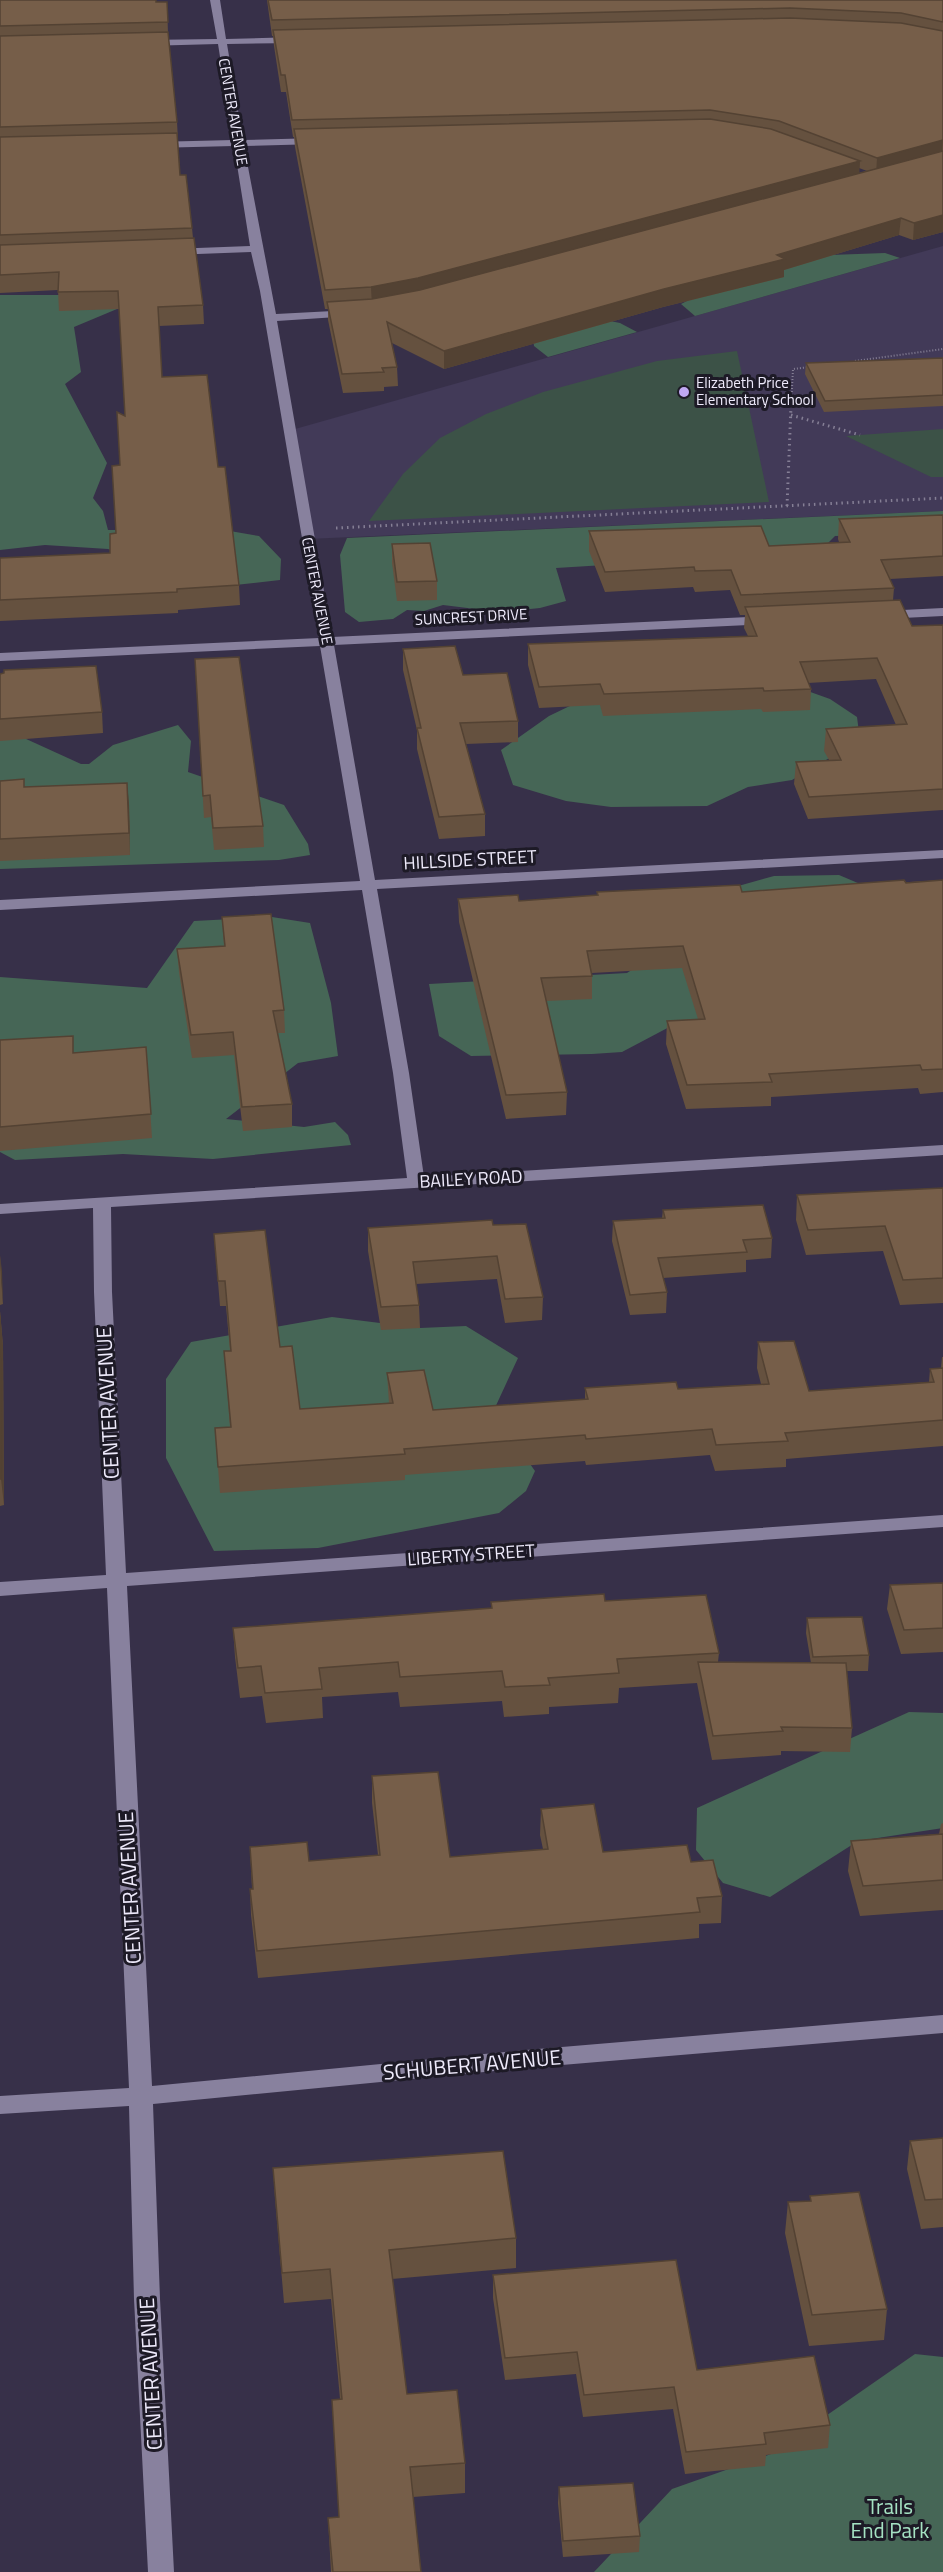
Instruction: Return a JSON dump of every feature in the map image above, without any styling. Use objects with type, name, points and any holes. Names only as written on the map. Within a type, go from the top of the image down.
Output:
[{"type":"street","name":"CENTER AVENUE","points":[[215,0],[220,42],[240,143],[256,249],[327,641],[406,1103],[416,1182]]},
{"type":"street","points":[[132,44],[303,40]]},
{"type":"street","points":[[143,145],[326,140]]},
{"type":"street","points":[[159,252],[256,249]]},
{"type":"street","points":[[270,318],[359,313]]},
{"type":"street","points":[[865,616],[943,612]]},
{"type":"street","name":"SUNCREST DRIVE","points":[[0,657],[782,619]]},
{"type":"street","name":"HILLSIDE STREET","points":[[0,905],[943,854]]},
{"type":"street","name":"BAILEY ROAD","points":[[0,1209],[943,1150]]},
{"type":"street","name":"CENTER AVENUE","points":[[102,1204],[103,1292],[161,2572]]},
{"type":"street","name":"LIBERTY STREET","points":[[0,1589],[943,1521]]},
{"type":"street","name":"SCHUBERT AVENUE","points":[[0,2105],[141,2096],[526,2059],[943,2024]]},
{"type":"path","points":[[851,362],[943,350]]},
{"type":"path","points":[[787,506],[793,369],[816,366]]},
{"type":"path","points":[[791,415],[860,435]]},
{"type":"path","points":[[305,529],[943,498]]},
{"type":"shaded area","name":"Elizabeth Price Elementary School","points":[[943,246],[943,511],[307,539],[288,431]]},
{"type":"green space","points":[[885,253],[900,258],[695,316],[681,304],[695,297],[830,255]]},
{"type":"green space","points":[[0,295],[89,295],[117,309],[74,327],[81,372],[65,384],[107,463],[93,498],[103,511],[108,530],[136,530],[178,522],[259,536],[281,559],[280,580],[226,586],[108,549],[45,545],[0,550]]},
{"type":"green space","points":[[600,319],[620,323],[637,332],[548,357],[534,346],[533,338]]},
{"type":"green space","points":[[737,351],[769,502],[369,521],[403,474],[440,438],[486,414],[543,392],[657,361]]},
{"type":"green space","points":[[943,429],[943,477],[931,477],[846,436]]},
{"type":"green space","points":[[943,511],[943,533],[835,536],[819,552],[556,568],[566,601],[540,608],[500,612],[443,605],[424,611],[407,610],[393,619],[359,622],[345,612],[340,555],[347,538]]},
{"type":"green space","points":[[788,684],[830,699],[857,717],[860,740],[792,780],[748,787],[707,806],[611,807],[566,801],[513,785],[501,750],[549,716],[576,703]]},
{"type":"green space","points":[[178,725],[191,741],[188,772],[284,805],[308,844],[310,855],[279,860],[0,869],[0,733],[13,733],[81,764],[89,764],[113,745]]},
{"type":"green space","points":[[839,875],[872,889],[719,1026],[675,1024],[622,1052],[592,1054],[471,1056],[439,1036],[429,984],[627,973],[660,951],[724,890],[774,876]]},
{"type":"green space","points":[[272,917],[310,923],[331,1003],[338,1056],[298,1063],[226,1119],[304,1127],[335,1122],[348,1135],[351,1145],[213,1159],[123,1154],[15,1160],[0,1152],[0,977],[147,988],[194,921]]},
{"type":"green space","points":[[332,1317],[420,1328],[466,1326],[518,1358],[493,1412],[535,1471],[526,1491],[499,1513],[318,1548],[214,1551],[166,1458],[166,1379],[191,1342]]},
{"type":"green space","points":[[909,1712],[943,1713],[943,1828],[858,1841],[770,1897],[723,1883],[696,1850],[697,1808]]},
{"type":"green space","name":"Trails End Park","points":[[915,2354],[943,2357],[943,2572],[594,2572],[672,2489],[771,2454]]},
{"type":"building","points":[[0,0],[156,0],[156,2],[167,2],[168,22],[0,26]]},
{"type":"building","points":[[268,0],[943,0],[943,22],[901,13],[790,8],[272,20]]},
{"type":"building","points":[[790,18],[901,23],[943,31],[943,140],[877,158],[779,121],[710,110],[292,120],[285,75],[281,75],[273,30]]},
{"type":"building","points":[[168,32],[177,122],[0,127],[0,36]]},
{"type":"building","points":[[710,119],[771,129],[860,161],[418,278],[371,287],[325,290],[294,129]]},
{"type":"building","points":[[177,133],[180,175],[186,175],[192,228],[0,235],[0,137]]},
{"type":"building","points":[[943,151],[943,215],[914,223],[901,218],[777,255],[785,259],[664,289],[444,351],[387,322],[397,367],[382,368],[384,372],[342,374],[327,302],[372,299],[420,290]]},
{"type":"building","points":[[194,238],[203,305],[158,307],[162,377],[207,375],[218,467],[225,467],[239,585],[177,589],[177,592],[0,600],[0,558],[110,553],[110,534],[116,533],[112,466],[120,465],[117,412],[125,416],[118,291],[58,292],[59,272],[0,275],[0,245]]},
{"type":"building","name":"Elizabeth Price Elementary School","points":[[943,358],[943,395],[825,401],[806,363]]},
{"type":"building","points":[[943,515],[943,556],[881,560],[894,588],[741,595],[731,570],[695,571],[694,567],[605,572],[589,531],[761,526],[769,546],[850,542],[839,519]]},
{"type":"building","points":[[430,543],[437,581],[397,582],[392,544]]},
{"type":"building","points":[[900,600],[912,626],[943,625],[943,789],[809,797],[796,762],[841,760],[826,729],[907,724],[877,658],[800,662],[811,689],[764,691],[763,688],[604,694],[600,684],[539,687],[528,644],[757,636],[745,607]]},
{"type":"building","points":[[455,646],[463,675],[507,673],[518,721],[460,723],[485,814],[439,817],[417,728],[421,728],[403,649]]},
{"type":"building","points":[[239,657],[263,826],[213,828],[210,795],[203,796],[195,659]]},
{"type":"building","points":[[96,666],[102,712],[0,719],[0,674],[4,673],[4,670]]},
{"type":"building","points":[[24,779],[24,787],[127,783],[129,833],[0,839],[0,781]]},
{"type":"building","points":[[904,880],[906,883],[943,880],[943,1069],[922,1070],[920,1065],[769,1074],[772,1082],[687,1085],[667,1021],[705,1019],[683,946],[587,951],[592,976],[541,978],[567,1092],[506,1095],[458,899],[518,895],[519,901],[598,895],[597,892],[740,885],[742,892]]},
{"type":"building","points":[[271,914],[284,1010],[273,1011],[292,1104],[242,1107],[233,1032],[191,1035],[177,949],[225,946],[222,917]]},
{"type":"building","points":[[73,1036],[73,1053],[146,1047],[151,1114],[0,1127],[0,1040]]},
{"type":"building","points":[[943,1188],[943,1278],[903,1280],[885,1226],[808,1230],[797,1195]]},
{"type":"building","points":[[763,1205],[772,1238],[743,1240],[747,1252],[658,1258],[667,1292],[630,1295],[613,1221],[665,1218],[663,1210]]},
{"type":"building","points":[[492,1220],[493,1225],[526,1224],[543,1297],[505,1299],[497,1256],[413,1262],[419,1305],[381,1307],[368,1228]]},
{"type":"building","points":[[265,1230],[280,1347],[292,1346],[300,1409],[393,1403],[387,1373],[424,1370],[433,1410],[588,1399],[585,1388],[676,1382],[678,1389],[769,1384],[758,1342],[794,1341],[809,1391],[934,1382],[930,1369],[943,1368],[943,1420],[785,1433],[788,1441],[716,1445],[712,1429],[586,1439],[585,1435],[404,1449],[405,1454],[218,1467],[215,1428],[231,1427],[224,1351],[231,1351],[225,1281],[218,1281],[214,1234]]},
{"type":"building","points":[[0,1316],[1,1479],[0,1479]]},
{"type":"building","points":[[943,1583],[943,1628],[904,1630],[890,1585]]},
{"type":"building","points":[[604,1594],[605,1601],[706,1595],[719,1653],[617,1659],[619,1673],[548,1678],[550,1685],[505,1687],[502,1671],[400,1677],[398,1662],[319,1668],[322,1689],[265,1693],[261,1666],[238,1668],[233,1628],[492,1608],[491,1602]]},
{"type":"building","points":[[862,1617],[869,1655],[813,1657],[807,1618]]},
{"type":"building","points":[[698,1662],[846,1663],[852,1728],[781,1727],[783,1731],[713,1736]]},
{"type":"building","points":[[438,1772],[450,1857],[548,1849],[541,1809],[594,1804],[603,1852],[687,1845],[691,1862],[713,1860],[722,1896],[697,1898],[700,1912],[257,1951],[250,1889],[253,1889],[250,1847],[307,1842],[309,1861],[380,1855],[372,1776]]},
{"type":"building","points":[[943,1834],[943,1880],[863,1886],[851,1841]]},
{"type":"building","points":[[943,2138],[943,2199],[925,2200],[910,2141]]},
{"type":"building","points":[[503,2151],[516,2238],[389,2250],[407,2394],[457,2390],[465,2463],[410,2467],[421,2572],[333,2572],[328,2518],[339,2517],[332,2400],[342,2399],[330,2269],[282,2273],[273,2168]]},
{"type":"building","points":[[859,2192],[887,2309],[812,2315],[788,2202],[811,2201],[810,2196]]},
{"type":"building","points":[[676,2260],[697,2370],[814,2356],[830,2425],[764,2433],[766,2444],[686,2452],[674,2387],[584,2395],[577,2352],[505,2358],[493,2275]]},
{"type":"building","points":[[633,2483],[640,2536],[563,2541],[559,2487]]},
{"type":"place","name":"Elizabeth Price Elementary School","points":[[684,392]]}]
